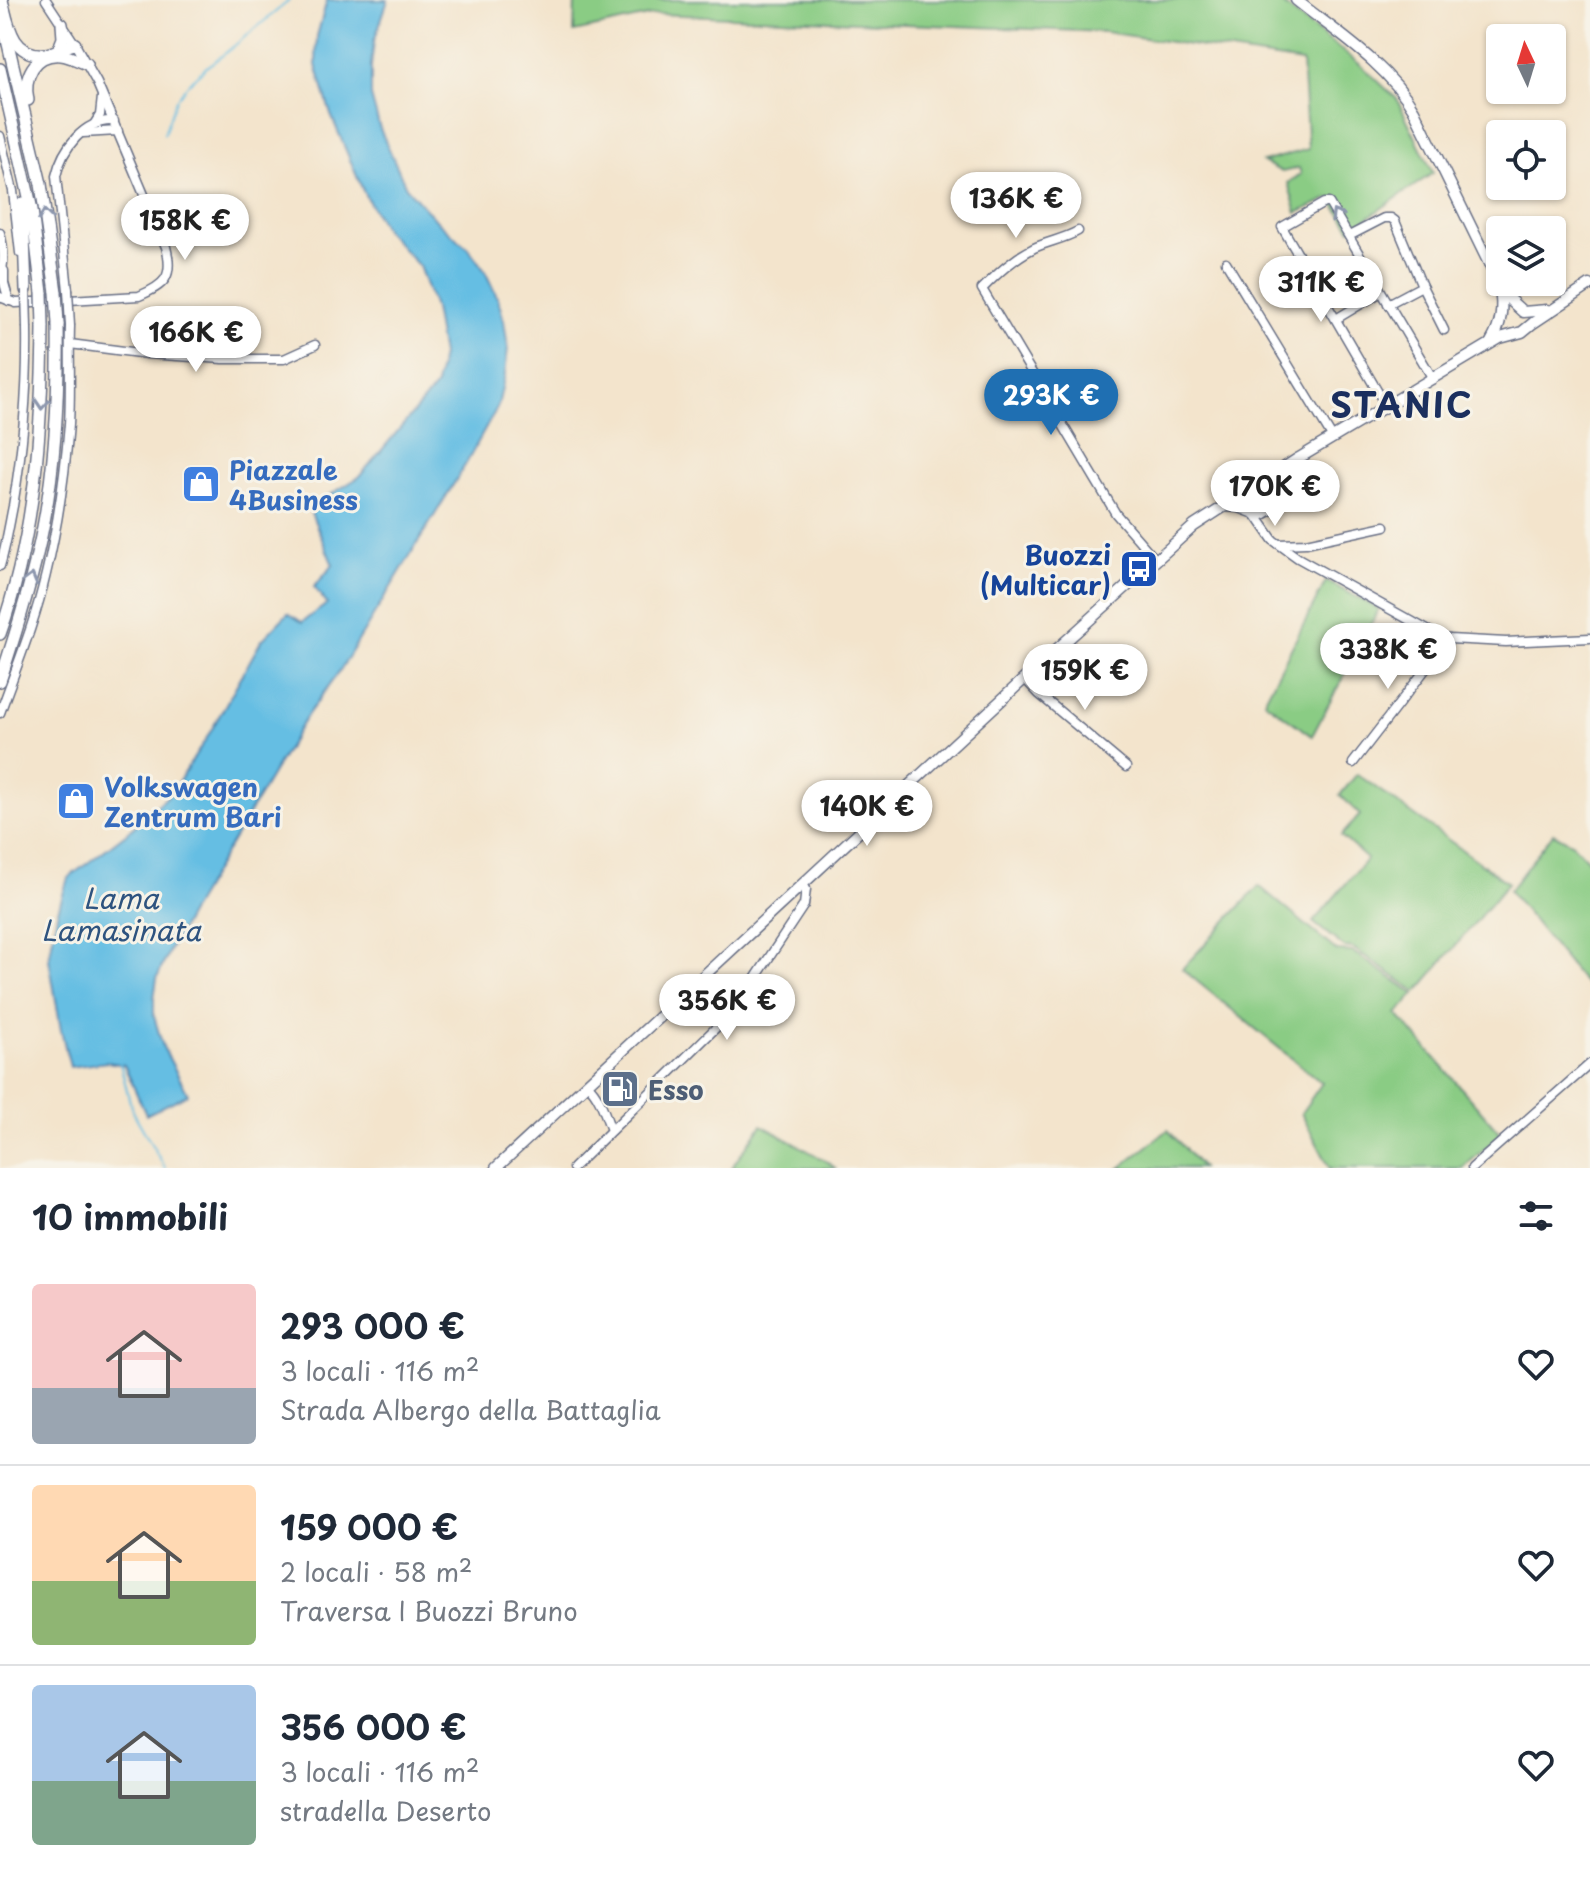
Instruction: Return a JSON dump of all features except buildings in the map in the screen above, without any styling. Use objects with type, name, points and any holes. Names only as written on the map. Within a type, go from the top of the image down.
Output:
[{"type":"highway","points":[[2,0],[11,36],[29,53],[69,54],[75,44]]},
{"type":"highway","points":[[0,10],[41,184],[62,291],[64,325],[48,500],[31,581],[0,681]]},
{"type":"highway","points":[[61,52],[62,24]]},
{"type":"highway","points":[[28,128],[31,112],[26,88],[34,65],[61,52],[87,64]]},
{"type":"highway","points":[[0,69],[32,210],[43,326],[43,389],[36,471],[25,542],[0,634]]},
{"type":"highway","points":[[18,143],[15,161],[25,213],[26,290]]},
{"type":"main road","points":[[1296,0],[1368,58],[1409,101],[1486,258]]},
{"type":"main road","points":[[496,1168],[1194,526],[1332,437],[1500,338],[1522,332],[1590,285]]},
{"type":"main road","points":[[1501,296],[1501,320],[1506,333],[1514,335]]},
{"type":"main road","points":[[1508,296],[1527,320],[1525,329]]},
{"type":"main road","points":[[1488,346],[1510,309],[1532,312],[1554,308]]},
{"type":"main road","points":[[1222,506],[1260,515],[1269,512],[1274,504],[1278,472]]},
{"type":"main road","points":[[1251,512],[1244,499],[1252,488],[1266,487],[1273,494]]},
{"type":"street","points":[[0,233],[4,299],[16,303],[139,296],[165,282],[169,269],[166,247],[114,121],[87,64],[46,0]]},
{"type":"street","points":[[62,291],[56,176],[59,161],[69,144],[95,123],[100,115],[102,96]]},
{"type":"street","points":[[95,123],[114,121]]},
{"type":"street","points":[[83,133],[118,131]]},
{"type":"street","points":[[0,136],[13,191],[26,290],[27,328],[20,467],[0,566]]},
{"type":"street","points":[[1386,406],[1282,227],[1329,203],[1433,379]]},
{"type":"street","points":[[1349,236],[1384,218],[1395,221],[1444,330]]},
{"type":"street","points":[[1078,231],[1033,248],[1015,259],[982,289],[1116,514],[1156,560]]},
{"type":"street","points":[[1226,262],[1332,437]]},
{"type":"street","points":[[0,277],[3,264]]},
{"type":"street","points":[[1388,304],[1422,286]]},
{"type":"street","points":[[1336,319],[1381,292]]},
{"type":"street","points":[[0,713],[46,576],[64,474],[69,422],[70,344],[64,325]]},
{"type":"street","points":[[70,344],[147,354],[223,359],[284,359],[315,345]]},
{"type":"street","points":[[1251,512],[1278,544],[1298,558],[1440,637],[1506,642],[1590,638]]},
{"type":"street","points":[[1269,512],[1269,535]]},
{"type":"street","points":[[1278,544],[1306,543],[1385,526]]},
{"type":"street","points":[[1298,558],[1299,550],[1306,543]]},
{"type":"street","points":[[1353,763],[1449,639]]},
{"type":"street","points":[[1025,679],[1126,767]]},
{"type":"street","points":[[573,1168],[735,1009],[804,905],[806,889],[802,884]]},
{"type":"street","points":[[1472,1168],[1590,1064]]},
{"type":"street","points":[[587,1084],[598,1099],[611,1130]]},
{"type":"green space","points":[[575,0],[1277,0],[1362,66],[1397,99],[1433,173],[1351,229],[1330,198],[1297,213],[1288,183],[1301,174],[1299,168],[1282,172],[1263,162],[1308,149],[1302,62],[1105,32],[657,14],[574,32]]},
{"type":"green space","points":[[1326,581],[1379,609],[1312,736],[1264,701]]},
{"type":"green space","points":[[1357,774],[1508,883],[1417,992],[1353,948],[1344,947],[1313,922],[1367,859],[1341,836],[1360,815],[1340,795]]},
{"type":"green space","points":[[1553,833],[1573,844],[1590,862],[1590,990],[1509,891]]},
{"type":"green space","points":[[1259,886],[1337,951],[1353,952],[1415,994],[1397,1014],[1501,1134],[1463,1168],[1330,1168],[1301,1113],[1322,1083],[1182,969]]},
{"type":"green space","points":[[762,1125],[828,1162],[835,1168],[731,1168]]},
{"type":"green space","points":[[1168,1130],[1202,1168],[1120,1168]]},
{"type":"water","name":"Lama Lamasinata","points":[[327,0],[388,0],[374,41],[371,66],[371,96],[380,129],[406,187],[436,220],[469,249],[485,271],[504,321],[508,348],[505,374],[498,406],[467,462],[341,669],[306,717],[169,951],[157,978],[154,1016],[163,1047],[188,1094],[146,1115],[124,1065],[107,1062],[70,1067],[49,959],[57,914],[68,878],[127,833],[172,792],[208,736],[261,641],[288,613],[302,622],[327,604],[314,587],[333,565],[309,508],[359,477],[436,386],[442,355],[434,308],[419,266],[385,230],[364,193],[331,115],[316,65],[317,36]]},
{"type":"waterway","points":[[164,134],[176,99],[188,84],[290,0]]},
{"type":"waterway","name":"Lama Lamasinata","points":[[120,1063],[132,1110],[165,1168]]},
{"type":"place","name":"Piazzale 4Business","points":[[201,484]]},
{"type":"place","name":"Buozzi (Multicar)","points":[[1139,569]]},
{"type":"place","name":"Volkswagen Zentrum Bari","points":[[76,801]]},
{"type":"place","name":"Esso","points":[[620,1089]]},
{"type":"district","name":"STANIC","points":[[1402,404]]}]
